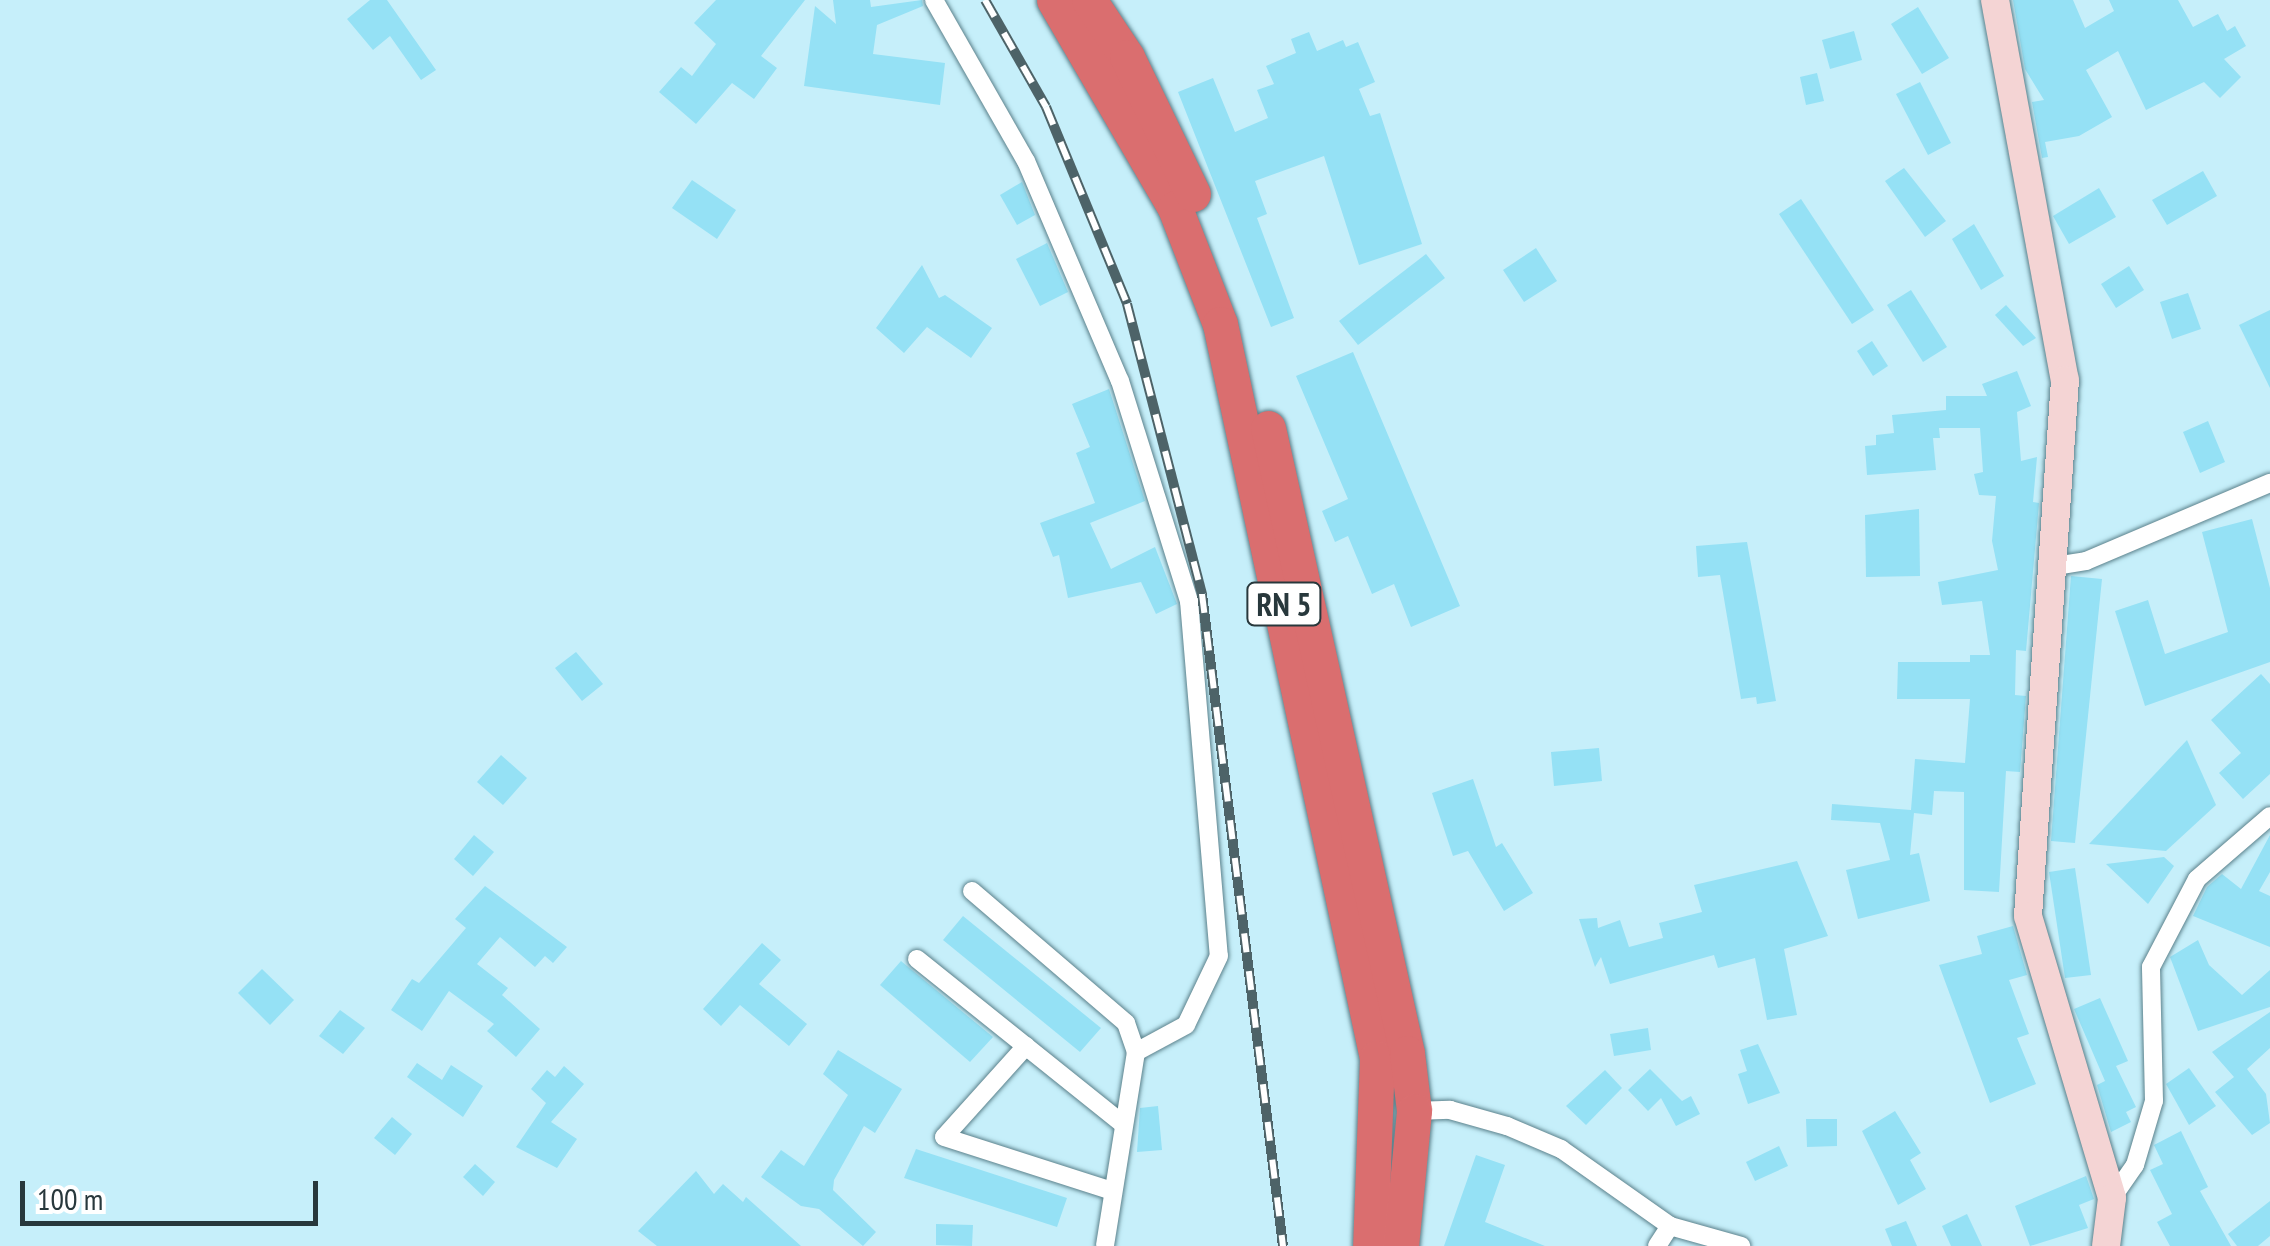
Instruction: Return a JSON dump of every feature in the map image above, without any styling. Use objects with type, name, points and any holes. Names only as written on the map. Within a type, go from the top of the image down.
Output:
[{"type":"highway","name":"RN 5","points":[[1054,0],[1175,208],[1220,324],[1376,1058],[1370,1246]]},
{"type":"highway","name":"RN 5","points":[[1089,0],[1126,57],[1196,199],[1241,317],[1368,857],[1414,1112],[1402,1246]]},
{"type":"main road","points":[[1995,0],[2064,380],[2055,566],[2028,916],[2112,1198],[2106,1246]]},
{"type":"street","points":[[934,0],[1026,160],[1120,381],[1189,601],[1220,956],[1186,1024],[1136,1052]]},
{"type":"street","points":[[2055,566],[2086,562],[2270,483]]},
{"type":"street","points":[[2112,1198],[2134,1166],[2154,1101],[2151,967],[2197,878],[2270,816]]},
{"type":"street","points":[[972,892],[1126,1023],[1136,1052],[1105,1246]]},
{"type":"street","points":[[917,959],[1124,1124]]},
{"type":"street","points":[[1026,1046],[944,1137],[1112,1191]]},
{"type":"street","points":[[1414,1112],[1450,1110],[1560,1149],[1670,1226],[1741,1246]]},
{"type":"street","points":[[1657,1246],[1670,1226]]},
{"type":"building","points":[[370,0],[387,0],[436,70],[421,80],[390,36],[373,50],[347,19]]},
{"type":"building","points":[[716,0],[805,0],[761,56],[777,68],[754,99],[732,83],[696,124],[659,92],[681,67],[692,76],[716,44],[694,23]]},
{"type":"building","points":[[833,0],[870,0],[871,7],[922,0],[923,6],[877,25],[873,54],[945,63],[940,105],[804,86],[815,6],[836,24]]},
{"type":"building","points":[[2013,0],[2073,0],[2085,28],[2114,11],[2109,0],[2178,0],[2193,27],[2218,14],[2227,31],[2235,26],[2246,46],[2224,59],[2241,77],[2220,98],[2204,82],[2146,110],[2118,51],[2086,70],[2112,117],[2079,136],[2045,142],[2048,157],[2042,158],[2032,102],[2044,100],[2025,69]]},
{"type":"building","points":[[1918,7],[1949,58],[1922,74],[1891,24]]},
{"type":"building","points":[[1854,31],[1862,60],[1830,69],[1822,40]]},
{"type":"building","points":[[1309,32],[1317,51],[1343,40],[1346,47],[1358,42],[1375,82],[1359,89],[1370,116],[1380,113],[1422,244],[1359,265],[1324,156],[1255,181],[1267,214],[1257,218],[1294,318],[1271,327],[1178,92],[1213,78],[1235,132],[1268,118],[1257,90],[1274,84],[1266,66],[1296,53],[1291,39]]},
{"type":"building","points":[[1817,73],[1824,101],[1806,105],[1800,77]]},
{"type":"building","points":[[1920,82],[1951,143],[1928,155],[1896,94]]},
{"type":"building","points":[[1904,168],[1946,221],[1925,237],[1885,181]]},
{"type":"building","points":[[2203,171],[2217,196],[2167,225],[2152,200]]},
{"type":"building","points":[[692,180],[736,210],[717,239],[672,208]]},
{"type":"building","points":[[1022,182],[1035,215],[1017,225],[1000,195]]},
{"type":"building","points":[[2099,188],[2116,217],[2069,244],[2053,216]]},
{"type":"building","points":[[1801,199],[1874,310],[1852,324],[1779,214]]},
{"type":"building","points":[[1974,224],[2004,276],[1981,290],[1952,239]]},
{"type":"building","points":[[1047,243],[1068,292],[1040,306],[1016,259]]},
{"type":"building","points":[[1536,248],[1557,281],[1524,302],[1503,270]]},
{"type":"building","points":[[1426,254],[1445,278],[1358,345],[1339,321]]},
{"type":"building","points":[[922,265],[939,298],[945,295],[992,328],[971,358],[927,327],[904,353],[876,328]]},
{"type":"building","points":[[2129,266],[2144,290],[2116,308],[2101,284]]},
{"type":"building","points":[[1911,290],[1947,347],[1923,362],[1887,305]]},
{"type":"building","points":[[2188,293],[2201,329],[2172,339],[2160,302]]},
{"type":"building","points":[[2006,305],[2036,338],[2023,346],[1995,315]]},
{"type":"building","points":[[2270,310],[2270,388],[2239,325]]},
{"type":"building","points":[[1872,341],[1888,366],[1873,376],[1857,351]]},
{"type":"building","points":[[1353,352],[1460,606],[1411,627],[1394,584],[1372,594],[1348,536],[1335,542],[1322,511],[1348,499],[1296,376]]},
{"type":"building","points":[[2017,371],[2031,406],[2017,412],[2021,461],[2037,457],[2033,502],[2039,503],[2026,651],[2016,650],[2015,695],[2026,696],[2020,772],[2006,771],[1999,892],[1964,890],[1964,792],[1934,791],[1932,815],[1914,813],[1910,855],[1919,853],[1930,901],[1858,919],[1846,870],[1890,860],[1880,823],[1831,820],[1832,804],[1911,810],[1915,759],[1965,763],[1970,699],[1897,699],[1898,662],[1970,662],[1970,655],[1990,655],[1982,601],[1942,605],[1938,582],[1998,570],[1992,541],[1996,496],[1979,495],[1974,474],[1983,472],[1980,428],[1939,428],[1940,438],[1933,438],[1936,470],[1867,475],[1865,446],[1876,445],[1876,435],[1894,433],[1892,415],[1946,410],[1946,396],[1987,396],[1982,384]]},
{"type":"building","points":[[1109,389],[1145,501],[1090,523],[1111,569],[1155,547],[1177,604],[1156,614],[1141,582],[1068,598],[1059,555],[1053,557],[1040,523],[1095,503],[1076,453],[1090,447],[1072,404]]},
{"type":"building","points":[[2208,421],[2225,462],[2200,473],[2183,432]]},
{"type":"building","points":[[1919,509],[1920,576],[1866,577],[1865,515]]},
{"type":"building","points":[[2252,519],[2270,588],[2270,662],[2145,706],[2115,611],[2148,600],[2165,654],[2228,632],[2202,532]]},
{"type":"building","points":[[1747,542],[1776,701],[1757,704],[1756,697],[1741,699],[1720,575],[1698,577],[1696,546]]},
{"type":"building","points":[[2071,576],[2102,579],[2075,843],[2051,841]]},
{"type":"building","points":[[576,652],[603,684],[582,701],[555,668]]},
{"type":"building","points":[[2261,674],[2270,684],[2270,774],[2243,799],[2219,773],[2241,753],[2211,720]]},
{"type":"building","points":[[2187,740],[2216,805],[2166,851],[2089,844]]},
{"type":"building","points":[[1599,748],[1602,781],[1554,786],[1551,752]]},
{"type":"building","points":[[501,755],[527,778],[503,805],[477,782]]},
{"type":"building","points":[[1473,779],[1496,847],[1502,843],[1533,893],[1504,911],[1468,851],[1453,856],[1432,793]]},
{"type":"building","points":[[474,835],[494,852],[473,876],[454,859]]},
{"type":"building","points":[[2270,835],[2270,872],[2259,891],[2270,896],[2270,947],[2193,916],[2207,887],[2222,874],[2241,889]]},
{"type":"building","points":[[2164,857],[2174,866],[2148,904],[2106,864]]},
{"type":"building","points":[[1797,861],[1828,936],[1784,949],[1797,1015],[1767,1020],[1755,958],[1718,968],[1714,955],[1610,984],[1601,957],[1595,967],[1579,919],[1597,918],[1598,928],[1620,920],[1629,947],[1663,938],[1659,923],[1702,912],[1694,885]]},
{"type":"building","points":[[2075,868],[2091,975],[2065,978],[2049,872]]},
{"type":"building","points":[[485,886],[567,947],[553,963],[545,956],[535,967],[500,937],[477,964],[508,988],[502,995],[540,1029],[516,1057],[487,1031],[494,1024],[449,991],[422,1031],[391,1010],[412,979],[419,983],[466,928],[455,919]]},
{"type":"building","points":[[963,916],[1101,1028],[1080,1052],[943,940]]},
{"type":"building","points":[[2013,926],[2027,975],[2009,980],[2029,1034],[2017,1038],[2036,1084],[1990,1103],[1939,965],[1982,954],[1977,936]]},
{"type":"building","points":[[2198,940],[2209,965],[2242,995],[2270,970],[2270,1007],[2198,1031],[2170,957]]},
{"type":"building","points":[[762,943],[781,960],[759,984],[807,1024],[789,1046],[740,1005],[721,1026],[703,1009]]},
{"type":"building","points":[[901,961],[993,1037],[970,1062],[880,985]]},
{"type":"building","points":[[262,969],[294,1000],[270,1025],[238,993]]},
{"type":"building","points":[[2100,998],[2128,1061],[2116,1066],[2136,1107],[2126,1112],[2131,1122],[2111,1132],[2097,1085],[2105,1081],[2074,1009]]},
{"type":"building","points":[[340,1010],[365,1028],[343,1054],[319,1036]]},
{"type":"building","points":[[2270,1012],[2270,1048],[2247,1069],[2266,1094],[2270,1123],[2252,1135],[2215,1092],[2234,1077],[2212,1052]]},
{"type":"building","points":[[1648,1028],[1651,1050],[1614,1056],[1610,1034]]},
{"type":"building","points":[[1758,1044],[1780,1093],[1748,1104],[1738,1074],[1747,1071],[1740,1050]]},
{"type":"building","points":[[838,1050],[902,1089],[875,1133],[864,1126],[834,1180],[833,1190],[876,1232],[863,1246],[819,1209],[801,1206],[761,1177],[781,1150],[804,1166],[848,1095],[823,1074]]},
{"type":"building","points":[[417,1063],[442,1080],[451,1065],[483,1086],[463,1117],[407,1077]]},
{"type":"building","points":[[564,1066],[584,1084],[551,1122],[577,1139],[557,1168],[516,1147],[546,1103],[531,1089],[547,1070],[555,1077]]},
{"type":"building","points":[[2189,1068],[2216,1106],[2189,1125],[2166,1084]]},
{"type":"building","points":[[1650,1069],[1682,1101],[1691,1096],[1700,1114],[1676,1126],[1661,1098],[1648,1111],[1628,1090]]},
{"type":"building","points":[[1605,1070],[1622,1088],[1586,1125],[1566,1106]]},
{"type":"building","points":[[1158,1106],[1162,1150],[1137,1152],[1140,1108]]},
{"type":"building","points":[[1895,1111],[1921,1153],[1910,1160],[1926,1189],[1898,1205],[1862,1131]]},
{"type":"building","points":[[392,1117],[412,1134],[395,1155],[374,1138]]},
{"type":"building","points":[[1806,1119],[1837,1119],[1837,1146],[1807,1147]]},
{"type":"building","points":[[2181,1131],[2208,1187],[2200,1191],[2231,1246],[2170,1246],[2157,1222],[2172,1214],[2150,1170],[2163,1164],[2154,1145]]},
{"type":"building","points":[[1779,1146],[1788,1166],[1755,1181],[1746,1162]]},
{"type":"building","points":[[916,1149],[1067,1198],[1057,1227],[904,1178]]},
{"type":"building","points":[[1476,1155],[1505,1165],[1485,1222],[1545,1246],[1444,1246]]},
{"type":"building","points":[[475,1164],[495,1182],[483,1196],[463,1177]]},
{"type":"building","points":[[696,1171],[714,1194],[723,1184],[743,1202],[746,1197],[801,1246],[657,1246],[638,1231]]},
{"type":"building","points":[[2086,1176],[2094,1199],[2079,1205],[2088,1228],[2030,1246],[2015,1206]]},
{"type":"building","points":[[2270,1201],[2270,1236],[2258,1246],[2237,1246],[2228,1234]]},
{"type":"building","points":[[1967,1214],[1982,1246],[1951,1246],[1942,1226]]},
{"type":"building","points":[[1906,1221],[1917,1246],[1892,1246],[1885,1229]]},
{"type":"building","points":[[936,1224],[973,1225],[972,1246],[936,1245]]},
{"type":"railway","points":[[985,0],[1046,107],[1127,304],[1202,594],[1283,1246]]}]
